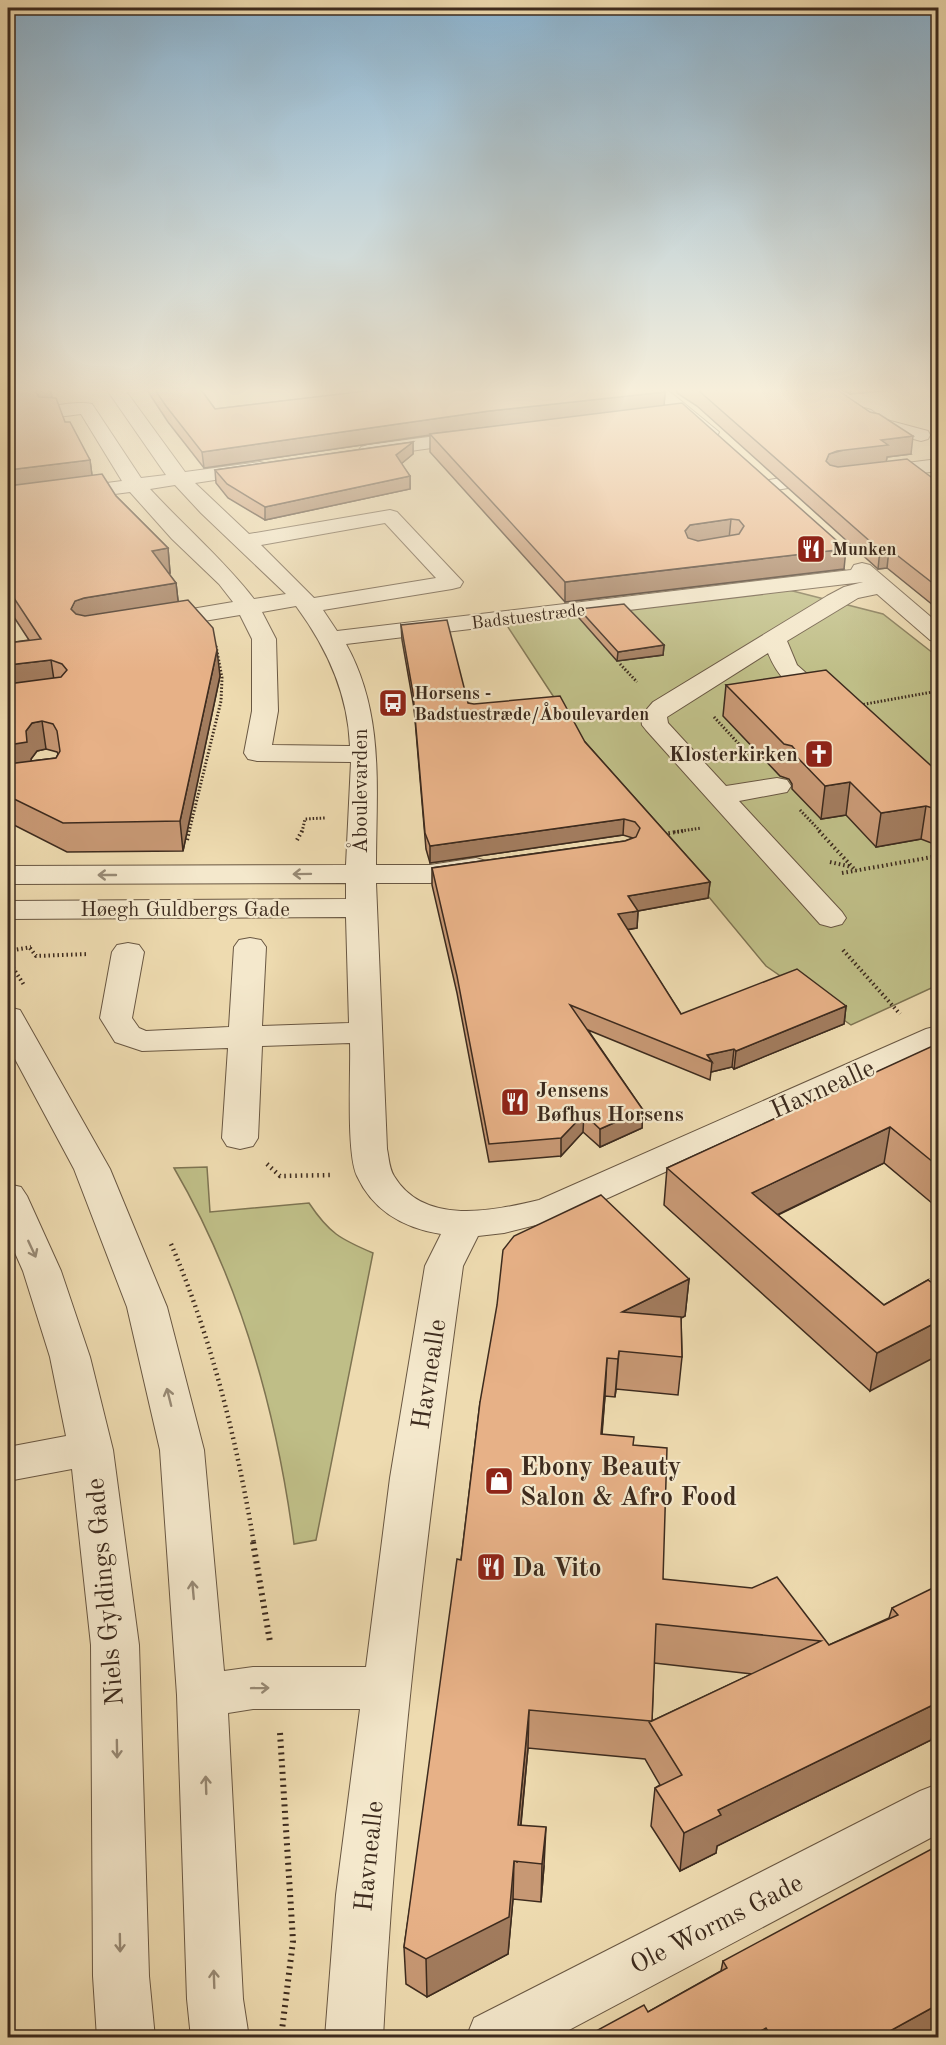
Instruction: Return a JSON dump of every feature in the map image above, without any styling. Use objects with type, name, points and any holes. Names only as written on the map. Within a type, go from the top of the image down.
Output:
[{"type":"street","points":[[134,482],[180,534],[227,579],[248,607],[264,639],[265,711],[257,753],[362,754]]},
{"type":"street","points":[[8,502],[164,482]]},
{"type":"street","name":"Åboulevarden","points":[[185,482],[207,508],[305,602],[331,639],[348,672],[360,715],[362,754],[361,873],[369,1149],[375,1175],[390,1198],[417,1217],[464,1225]]},
{"type":"street","points":[[767,482],[793,506]]},
{"type":"street","points":[[770,485],[790,482]]},
{"type":"street","points":[[135,625],[248,607],[305,602],[452,582],[390,516],[244,541]]},
{"type":"street","points":[[831,918],[655,725],[654,716],[662,707],[852,592],[867,574],[939,634]]},
{"type":"street","name":"Badstuestræde","points":[[331,639],[867,574]]},
{"type":"street","points":[[774,638],[786,668],[810,688]]},
{"type":"street","points":[[718,796],[777,786]]},
{"type":"street","name":"Høegh Guldbergs Gade","points":[[8,875],[430,874],[498,864]]},
{"type":"street","name":"Høegh Guldbergs Gade","points":[[8,910],[363,908]]},
{"type":"street","points":[[240,1138],[250,947]]},
{"type":"street","points":[[128,952],[116,1018],[127,1035],[142,1041],[366,1032]]},
{"type":"street","points":[[8,1017],[92,1169],[147,1307],[182,1450],[202,1695],[215,1999],[220,2037]]},
{"type":"street","name":"Havnealle","points":[[354,2037],[363,1895],[412,1478],[444,1266],[464,1225],[514,1219],[551,1209],[932,1039]]},
{"type":"street","name":"Niels Gyldings Gade","points":[[8,1196],[42,1271],[70,1357],[91,1450],[115,1645],[121,1976],[126,2037]]},
{"type":"street","points":[[8,1464],[49,1455],[91,1450]]},
{"type":"street","points":[[202,1695],[253,1688],[387,1688]]},
{"type":"street","name":"Ole Worms Gade","points":[[494,2037],[939,1808]]},
{"type":"path","points":[[854,706],[939,691]]},
{"type":"path","points":[[796,881],[939,856]]},
{"type":"path","points":[[831,918],[825,930],[932,1039]]},
{"type":"path","points":[[30,948],[36,956],[128,952]]},
{"type":"path","points":[[240,1138],[280,1176],[375,1175]]},
{"type":"shaded area","points":[[785,589],[883,614],[938,657],[938,985],[851,1025],[766,966],[593,757],[506,624]]},
{"type":"shaded area","points":[[207,1167],[210,1212],[309,1203],[323,1222],[336,1234],[373,1253],[316,1540],[294,1544],[278,1446],[253,1350],[219,1257],[174,1168]]},
{"type":"building","points":[[36,482],[107,482],[116,496],[168,548],[152,551],[176,583],[84,598],[75,601],[71,609],[76,614],[85,616],[188,600],[213,628],[217,650],[180,821],[63,823],[8,796],[8,764],[56,758],[60,751],[57,731],[53,724],[42,721],[32,723],[26,731],[27,742],[8,745],[8,684],[61,677],[67,670],[62,664],[51,660],[8,665],[8,643],[41,639],[8,589],[8,486]]},
{"type":"building","points":[[226,482],[380,482],[265,507]]},
{"type":"building","points":[[474,482],[771,482],[846,549],[565,582]],"holes":[[[731,519],[739,520],[744,526],[739,534],[698,541],[688,538],[685,531],[690,525]]]},
{"type":"building","points":[[803,482],[939,483],[939,588],[889,549],[880,550]]},
{"type":"building","points":[[624,604],[664,645],[618,652],[579,609]]},
{"type":"building","points":[[447,620],[468,703],[560,696],[585,742],[710,882],[628,896],[638,911],[618,914],[681,1014],[797,969],[846,1006],[736,1051],[734,1049],[707,1055],[712,1062],[570,1005],[643,1110],[600,1129],[584,1114],[561,1138],[489,1144],[457,976],[432,868],[625,841],[636,837],[640,828],[635,822],[624,819],[430,846],[425,833],[413,693],[401,625]]},
{"type":"building","points":[[826,670],[939,773],[939,810],[926,806],[881,813],[850,782],[825,786],[796,756],[797,752],[792,746],[784,744],[726,685]]},
{"type":"building","points":[[939,1044],[939,1167],[890,1127],[752,1193],[884,1305],[928,1280],[939,1288],[939,1321],[877,1353],[667,1168]]},
{"type":"building","points":[[601,1195],[689,1279],[622,1312],[681,1317],[682,1357],[619,1351],[618,1359],[607,1358],[601,1434],[634,1437],[633,1445],[667,1448],[663,1579],[752,1588],[777,1577],[829,1645],[898,1615],[892,1608],[935,1587],[939,1591],[939,1702],[718,1810],[721,1815],[684,1833],[655,1788],[682,1775],[649,1722],[651,1721],[529,1710],[518,1825],[546,1827],[542,1864],[514,1861],[509,1917],[426,1959],[404,1947],[457,1559],[461,1560],[480,1402],[497,1305],[503,1250],[514,1236]],"holes":[[[656,1624],[821,1641],[652,1721]]]},
{"type":"building","points":[[939,1845],[939,2004],[879,2037],[772,2037],[766,2028],[750,2037],[585,2037],[644,2005],[648,2012],[727,1968],[723,1961]]},
{"type":"place","name":"Munken","points":[[811,549]]},
{"type":"place","name":"Horsens - Badstuestræde/Åboulevarden","points":[[393,703]]},
{"type":"place","name":"Klosterkirken","points":[[819,754]]},
{"type":"place","name":"Jensens Bøfhus Horsens","points":[[515,1102]]},
{"type":"place","name":"Ebony Beauty Salon & Afro Food","points":[[499,1481]]},
{"type":"place","name":"Da Vito","points":[[491,1567]]}]
